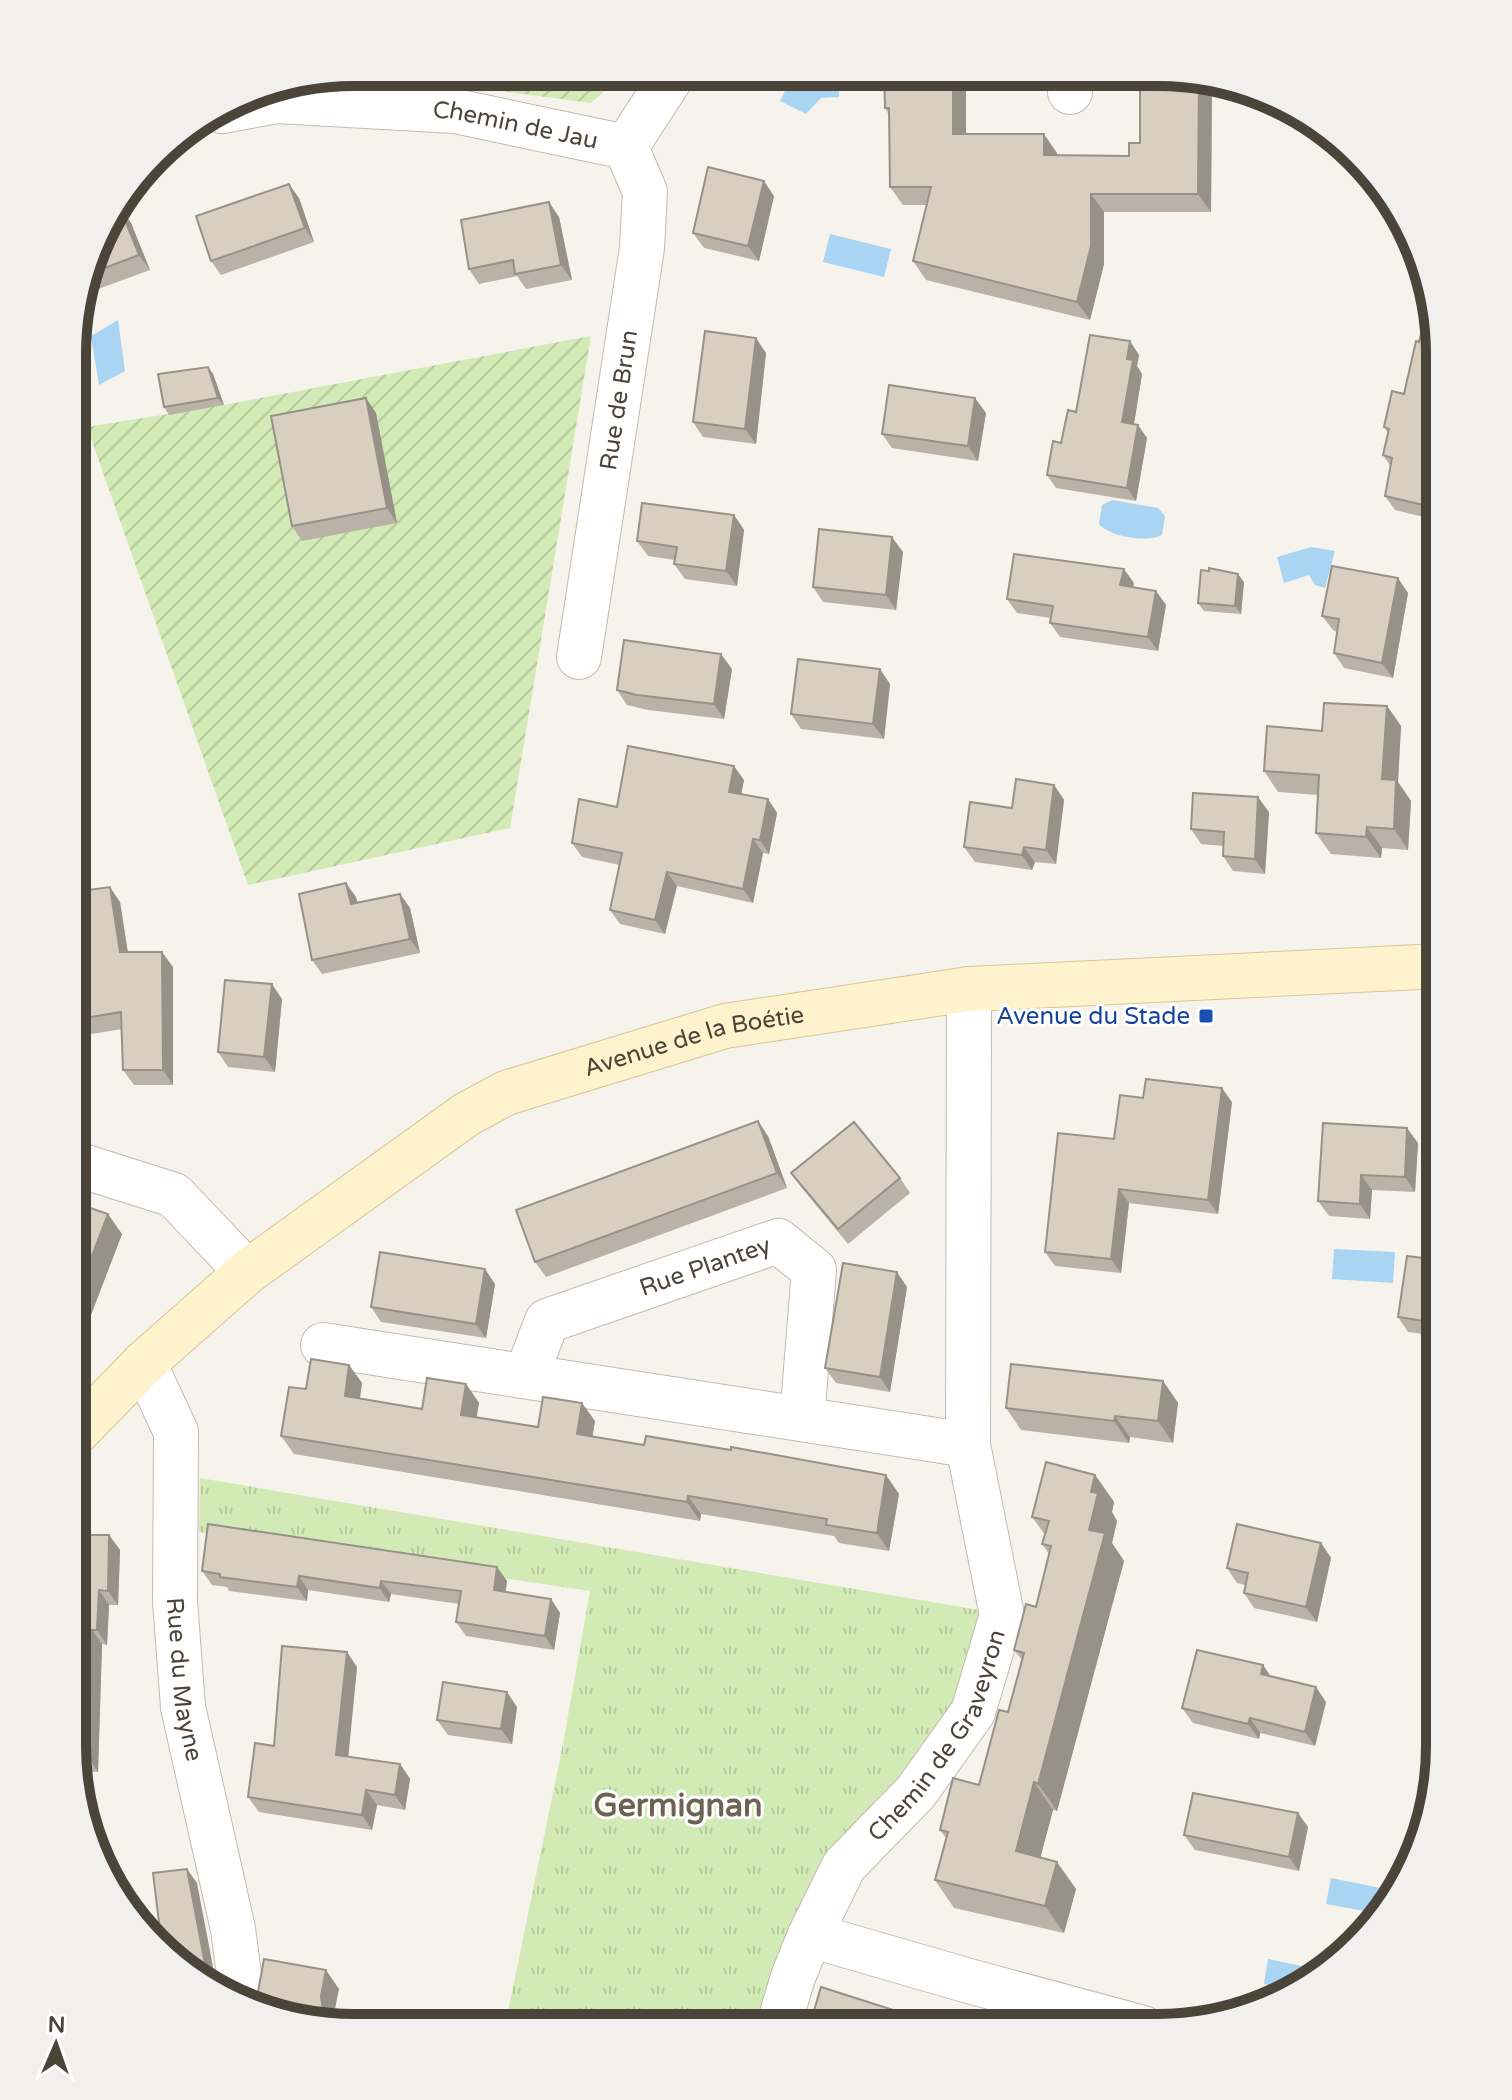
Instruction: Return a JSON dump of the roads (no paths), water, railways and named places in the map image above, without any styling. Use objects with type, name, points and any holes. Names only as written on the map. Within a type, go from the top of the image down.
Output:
[{"type":"main road","name":"Avenue de la Boétie","points":[[86,1423],[144,1363],[247,1272],[467,1114],[506,1093],[725,1026],[969,989],[1426,967]]},
{"type":"street","name":"Chemin de Jau","points":[[253,105],[277,101],[455,111],[626,147],[665,87]]},
{"type":"street","name":"Rue de Brun","points":[[579,657],[642,248],[645,192],[626,147]]},
{"type":"street","name":"Chemin de Graveyron","points":[[782,2014],[810,1935],[844,1866],[916,1792],[973,1712],[1002,1615],[968,1445],[969,989]]},
{"type":"street","points":[[86,1167],[174,1195],[247,1272]]},
{"type":"street","name":"Rue Plantey","points":[[526,1376],[547,1321],[778,1241],[814,1270],[802,1419]]},
{"type":"street","points":[[323,1345],[968,1445]]},
{"type":"street","name":"Rue du Mayne","points":[[144,1363],[176,1432],[175,1601],[183,1707],[233,1929],[241,1989]]},
{"type":"street","points":[[810,1935],[1090,2014]]},
{"type":"water","points":[[787,86],[839,86],[839,97],[821,98],[806,114],[780,101]]},
{"type":"water","points":[[830,234],[891,249],[884,277],[823,262]]},
{"type":"water","points":[[118,320],[125,371],[99,385],[91,336]]},
{"type":"water","points":[[1112,500],[1158,508],[1165,516],[1162,535],[1138,538],[1104,529],[1099,524],[1102,505]]},
{"type":"water","points":[[1311,547],[1335,551],[1325,588],[1315,585],[1309,575],[1284,583],[1277,557]]},
{"type":"water","points":[[1334,1249],[1395,1252],[1393,1283],[1332,1279]]},
{"type":"water","points":[[1331,1878],[1381,1888],[1379,1898],[1368,1912],[1326,1904]]},
{"type":"water","points":[[1268,1959],[1309,1967],[1276,1986],[1264,1984]]},
{"type":"place","name":"Avenue du Stade","points":[[1206,1016]]},
{"type":"district","name":"Germignan","points":[[678,1805]]}]
